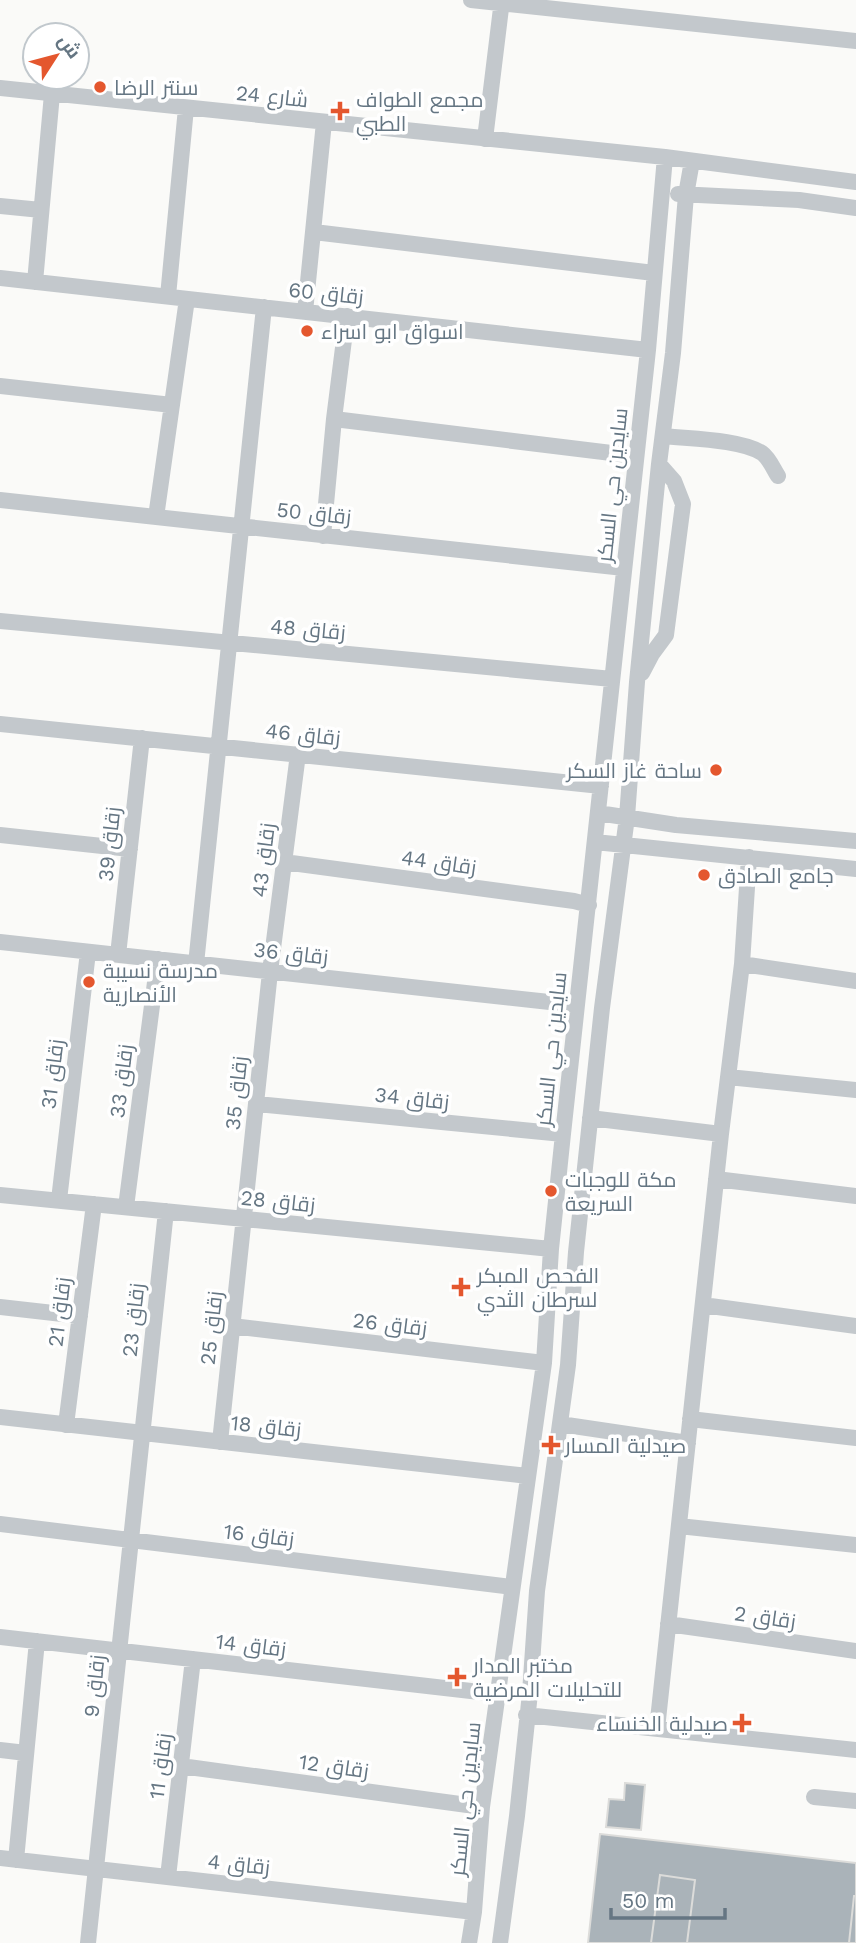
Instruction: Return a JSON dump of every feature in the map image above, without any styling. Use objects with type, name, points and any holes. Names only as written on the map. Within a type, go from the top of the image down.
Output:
[{"type":"street","points":[[471,0],[580,6],[856,41]]},
{"type":"street","points":[[485,139],[502,2]]},
{"type":"street","name":"شارع 24","points":[[0,88],[665,157],[856,182]]},
{"type":"street","points":[[35,282],[51,94]]},
{"type":"street","points":[[168,296],[187,108]]},
{"type":"street","points":[[305,312],[324,122]]},
{"type":"street","name":"سايدين حي السكر","points":[[469,1943],[496,1694],[544,1363],[551,1249],[648,350],[665,157]]},
{"type":"street","points":[[500,1943],[517,1816],[537,1591],[568,1365],[576,1252],[612,921],[627,817],[637,682],[673,353],[686,195],[692,161]]},
{"type":"street","points":[[662,194],[799,200],[856,208]]},
{"type":"street","points":[[0,206],[41,210]]},
{"type":"street","points":[[314,232],[654,272]]},
{"type":"street","name":"زقاق 60","points":[[0,278],[648,350]]},
{"type":"street","points":[[156,517],[187,299]]},
{"type":"street","points":[[196,964],[264,307]]},
{"type":"street","points":[[323,536],[347,317]]},
{"type":"street","points":[[0,386],[172,405]]},
{"type":"street","points":[[334,419],[636,456]]},
{"type":"street","points":[[663,436],[744,446],[763,453],[778,476]]},
{"type":"street","points":[[637,682],[666,635],[683,504],[674,481],[659,464]]},
{"type":"street","name":"زقاق 50","points":[[0,500],[624,568]]},
{"type":"street","name":"زقاق 48","points":[[0,621],[612,679]]},
{"type":"street","name":"زقاق 46","points":[[0,723],[601,786]]},
{"type":"street","name":"زقاق 39","points":[[118,955],[142,738]]},
{"type":"street","name":"زقاق 43","points":[[270,972],[298,754]]},
{"type":"street","points":[[598,813],[676,825],[856,841]]},
{"type":"street","points":[[0,835],[130,849]]},
{"type":"street","points":[[595,842],[856,869]]},
{"type":"street","points":[[657,1729],[742,964],[749,857]]},
{"type":"street","name":"زقاق 44","points":[[284,862],[589,905]]},
{"type":"street","name":"زقاق 36","points":[[0,942],[577,1005]]},
{"type":"street","name":"زقاق 31","points":[[58,1200],[88,952]]},
{"type":"street","name":"زقاق 33","points":[[126,1207],[158,959]]},
{"type":"street","points":[[742,964],[856,981]]},
{"type":"street","name":"زقاق 35","points":[[243,1219],[270,972]]},
{"type":"street","points":[[728,1077],[856,1090]]},
{"type":"street","name":"زقاق 34","points":[[257,1104],[563,1134]]},
{"type":"street","points":[[590,1118],[721,1134]]},
{"type":"street","points":[[716,1179],[856,1196]]},
{"type":"street","name":"زقاق 28","points":[[0,1195],[551,1249]]},
{"type":"street","name":"زقاق 21","points":[[66,1424],[94,1204]]},
{"type":"street","name":"زقاق 23","points":[[142,1433],[166,1211]]},
{"type":"street","name":"زقاق 25","points":[[220,1442],[243,1219]]},
{"type":"street","points":[[703,1305],[856,1326]]},
{"type":"street","points":[[0,1307],[80,1317]]},
{"type":"street","name":"زقاق 26","points":[[232,1326],[544,1363]]},
{"type":"street","name":"زقاق 18","points":[[0,1417],[528,1476]]},
{"type":"street","points":[[690,1419],[856,1438]]},
{"type":"street","points":[[560,1424],[688,1443]]},
{"type":"street","name":"زقاق 9","points":[[88,1943],[142,1433]]},
{"type":"street","name":"زقاق 16","points":[[0,1524],[512,1587]]},
{"type":"street","points":[[679,1526],[856,1545]]},
{"type":"street","name":"زقاق 2","points":[[668,1624],[856,1651]]},
{"type":"street","name":"زقاق 14","points":[[0,1637],[496,1694]]},
{"type":"street","points":[[8,1859],[26,1753],[37,1641]]},
{"type":"street","name":"زقاق 11","points":[[168,1877],[193,1659]]},
{"type":"street","points":[[526,1716],[856,1750]]},
{"type":"street","points":[[0,1750],[26,1753]]},
{"type":"street","name":"زقاق 12","points":[[181,1766],[482,1807]]},
{"type":"street","points":[[814,1797],[856,1801]]},
{"type":"street","name":"زقاق 4","points":[[8,1859],[474,1912]]},
{"type":"building","points":[[625,1783],[645,1785],[641,1830],[606,1827],[609,1799],[624,1800]]},
{"type":"building","points":[[600,1834],[856,1863],[856,1943],[588,1943]]},
{"type":"building","points":[[660,1875],[695,1880],[687,1943],[651,1943]]},
{"type":"building","points":[[854,1896],[856,1943],[849,1943]]},
{"type":"place","name":"سنتر الرضا","points":[[100,87]]},
{"type":"place","name":"مجمع الطواف الطبي","points":[[340,111]]},
{"type":"place","name":"اسواق ابو اسراء","points":[[307,331]]},
{"type":"place","name":"ساحة غاز السكر","points":[[716,770]]},
{"type":"place","name":"جامع الصادق","points":[[704,875]]},
{"type":"place","name":"مدرسة نسيبة الأنصارية","points":[[89,982]]},
{"type":"place","name":"مكة للوجبات السريعة","points":[[551,1191]]},
{"type":"place","name":"الفحص المبكر لسرطان الثدي","points":[[461,1287]]},
{"type":"place","name":"صيدلية المسار","points":[[551,1445]]},
{"type":"place","name":"مختبر المدار للتحليلات المرضية","points":[[457,1677]]},
{"type":"place","name":"صيدلية الخنساء","points":[[742,1723]]}]
